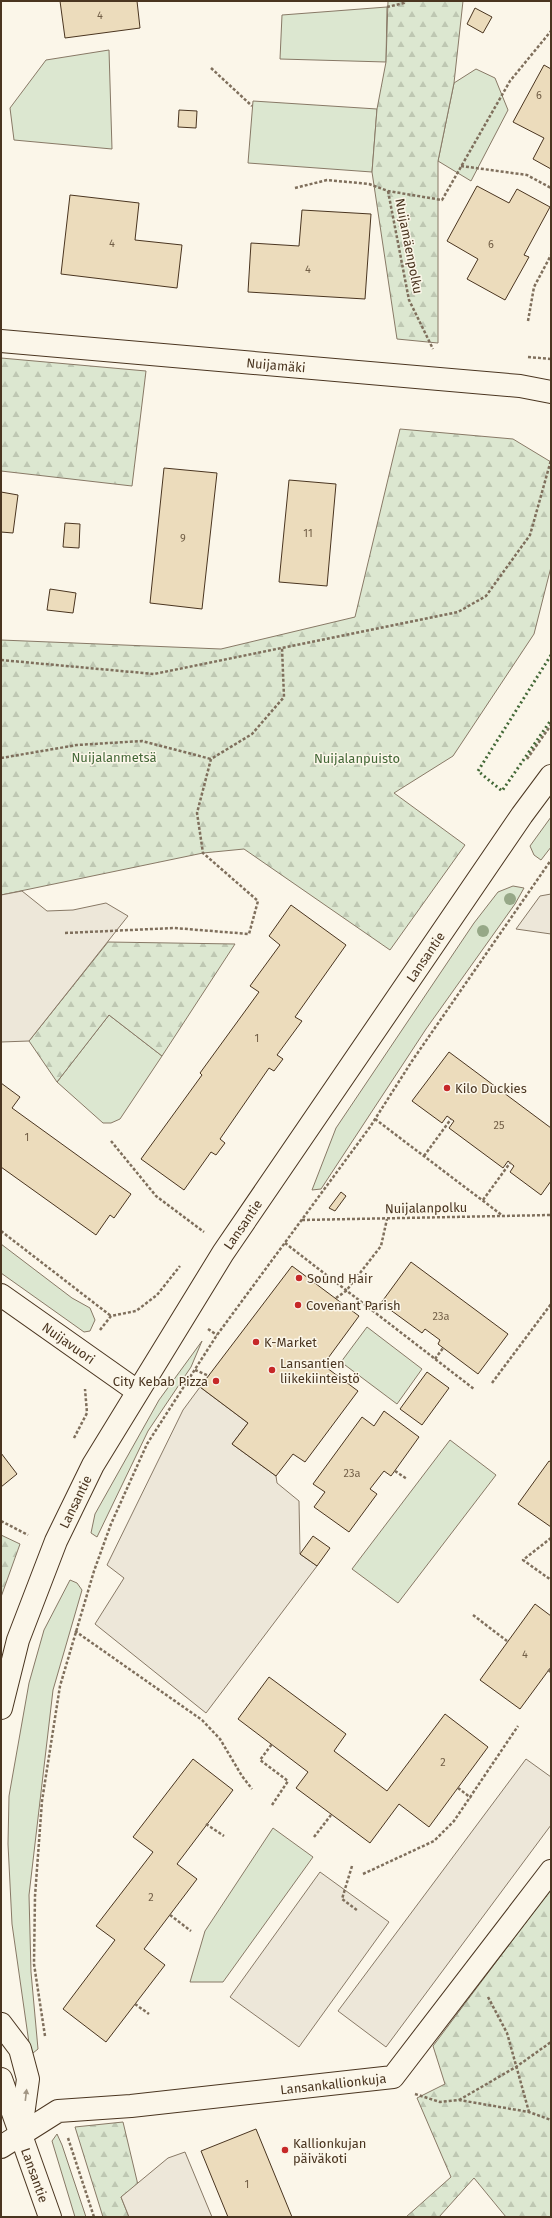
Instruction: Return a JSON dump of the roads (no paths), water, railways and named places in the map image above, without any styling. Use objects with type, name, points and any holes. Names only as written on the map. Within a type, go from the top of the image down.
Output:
[{"type":"street","name":"Nuijamäki","points":[[1,341],[520,386],[551,392]]},
{"type":"street","name":"Lansantie","points":[[1,1708],[18,1640],[56,1541],[93,1465],[223,1253],[522,814],[551,776]]},
{"type":"street","name":"Nuijavuori","points":[[1,1295],[137,1392]]},
{"type":"street","name":"Lansankallionkuja","points":[[1,2147],[58,2111],[131,2106],[393,2077],[551,1872]]},
{"type":"street","name":"Lansantie","points":[[1,2024],[20,2049],[28,2078],[21,2134]]},
{"type":"street","name":"Lansantie","points":[[1,2079],[50,2217]]},
{"type":"place","name":"Kilo Duckies","points":[[447,1088]]},
{"type":"place","name":"Sound Hair","points":[[299,1278]]},
{"type":"place","name":"Covenant Parish","points":[[298,1305]]},
{"type":"place","name":"K-Market","points":[[256,1342]]},
{"type":"place","name":"Lansantien liikekiinteistö","points":[[272,1370]]},
{"type":"place","name":"City Kebab Pizza","points":[[216,1381]]},
{"type":"place","name":"Kallionkujan päiväkoti","points":[[285,2150]]},
{"type":"park label","name":"Nuijalanmetsä","points":[[114,757]]},
{"type":"park label","name":"Nuijalanpuisto","points":[[357,758]]}]
